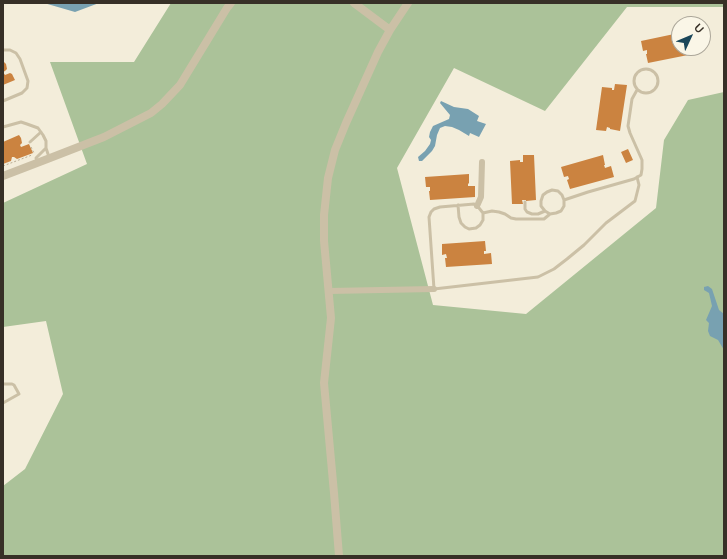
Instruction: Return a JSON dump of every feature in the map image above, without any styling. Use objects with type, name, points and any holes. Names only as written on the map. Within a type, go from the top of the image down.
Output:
[{"type":"street","points":[[3,176],[104,137],[151,113],[180,85],[231,3]]},
{"type":"street","points":[[354,3],[390,30]]},
{"type":"street","points":[[338,556],[324,383],[331,318],[324,241],[324,215],[328,178],[335,150],[346,122],[378,52],[390,30],[408,3]]},
{"type":"street","points":[[477,206],[481,197],[482,162]]},
{"type":"street","points":[[329,291],[434,290]]},
{"type":"lane","points":[[3,50],[16,52],[28,82],[27,88],[22,93],[3,101]]},
{"type":"lane","points":[[641,69],[648,69],[654,72],[658,83],[655,89],[650,93],[643,93],[637,90],[633,79],[636,73],[641,69]]},
{"type":"lane","points":[[564,200],[634,179],[641,175],[642,160],[628,126],[632,99],[637,90]]},
{"type":"lane","points":[[3,127],[21,122],[38,128],[44,134],[46,148],[50,158]]},
{"type":"lane","points":[[30,142],[41,132]]},
{"type":"lane","points":[[38,163],[36,158],[46,148]]},
{"type":"lane","points":[[458,205],[459,217],[461,223],[465,227],[469,229],[476,228],[483,220],[483,213],[474,204],[458,205],[440,207],[434,209],[429,216],[434,290],[538,277],[554,269],[584,245],[606,223],[635,201],[639,185],[637,177]]},
{"type":"lane","points":[[483,213],[492,211],[499,212],[516,219],[544,219],[550,214],[561,210],[564,206],[562,195],[552,190],[543,195],[541,201],[545,211],[550,214]]},
{"type":"lane","points":[[525,202],[525,209],[527,212],[538,214],[545,211]]},
{"type":"lane","points":[[3,384],[14,385],[19,394],[3,403]]},
{"type":"path","points":[[3,166],[34,154],[30,142]]},
{"type":"green space","points":[[171,3],[724,3],[724,7],[627,7],[545,111],[454,68],[397,168],[433,305],[526,314],[656,208],[664,140],[688,100],[724,92],[724,556],[3,556],[3,486],[25,469],[63,394],[46,321],[3,327],[3,203],[87,164],[50,62],[134,62]]},
{"type":"water","points":[[44,3],[99,3],[75,12]]},
{"type":"water","points":[[441,101],[454,107],[468,109],[479,116],[477,121],[486,124],[479,137],[470,133],[469,136],[452,127],[445,126],[440,128],[432,151],[422,161],[419,161],[418,157],[430,144],[431,140],[429,137],[433,126],[449,119],[450,115],[440,103]]},
{"type":"water","points":[[708,286],[712,289],[719,310],[724,314],[724,350],[718,340],[710,336],[708,331],[709,323],[706,320],[712,306],[709,293],[704,290],[704,287]]},
{"type":"building","points":[[671,35],[671,56],[683,56],[648,63],[646,54],[647,50],[643,51],[641,41]]},
{"type":"building","points":[[4,62],[7,69],[3,72],[3,63]]},
{"type":"building","points":[[3,72],[5,75],[10,73],[12,74],[15,80],[3,85]]},
{"type":"building","points":[[615,84],[627,85],[620,131],[607,127],[606,131],[596,130],[602,87],[612,88],[612,90],[614,90]]},
{"type":"building","points":[[19,135],[22,143],[20,145],[21,147],[29,144],[33,153],[17,159],[12,157],[11,161],[3,164],[3,142]]},
{"type":"building","points":[[628,149],[633,160],[626,163],[621,152]]},
{"type":"building","points":[[523,155],[534,155],[536,200],[522,200],[523,204],[512,204],[510,161],[520,160],[520,162],[523,162]]},
{"type":"building","points":[[603,155],[605,168],[611,166],[614,177],[570,189],[567,180],[569,179],[568,176],[564,177],[561,167]]},
{"type":"building","points":[[469,174],[468,186],[475,186],[475,197],[430,200],[430,187],[426,187],[425,177]]},
{"type":"building","points":[[485,241],[486,251],[484,251],[484,254],[491,253],[492,264],[446,267],[445,258],[447,258],[446,254],[442,255],[442,244]]}]
